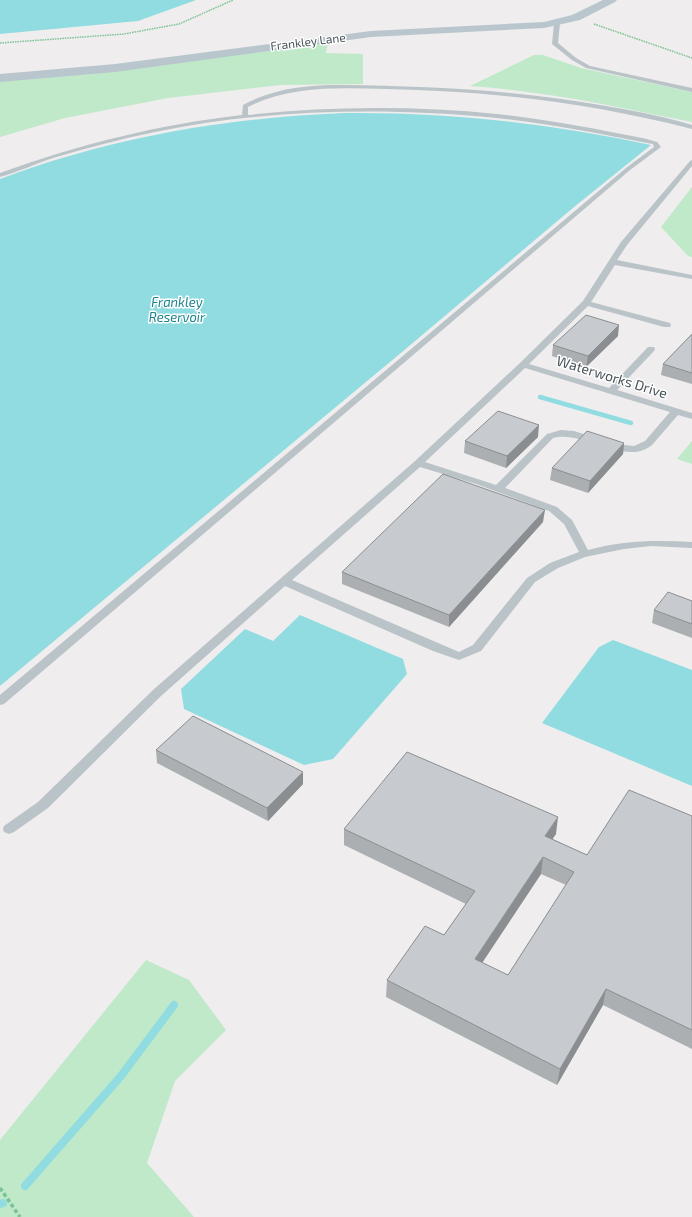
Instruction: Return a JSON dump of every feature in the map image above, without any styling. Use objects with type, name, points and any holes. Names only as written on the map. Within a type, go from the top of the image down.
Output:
[{"type":"street","name":"Frankley Lane","points":[[0,78],[115,68],[370,34],[490,29],[557,23],[576,18],[611,0]]},
{"type":"lane","points":[[557,23],[555,44],[574,59],[588,67],[692,90]]},
{"type":"lane","points":[[245,117],[245,106],[261,98],[280,92],[353,87],[425,88],[484,91],[542,98],[633,113],[692,127]]},
{"type":"lane","points":[[0,175],[50,157],[108,142],[168,129],[245,117],[353,110],[427,111],[475,114],[569,126],[647,141],[655,143],[658,147],[628,169],[0,701]]},
{"type":"lane","points":[[9,829],[43,805],[157,693],[418,463],[524,365],[586,303],[624,244],[692,162]]},
{"type":"lane","points":[[613,262],[692,277]]},
{"type":"lane","points":[[586,303],[667,325]]},
{"type":"lane","points":[[611,392],[652,349]]},
{"type":"lane","name":"Waterworks Drive","points":[[524,365],[692,416]]},
{"type":"lane","points":[[498,489],[550,436],[558,432],[574,433],[615,446],[638,449],[647,445],[676,411]]},
{"type":"lane","points":[[418,463],[553,509],[568,522],[585,553]]},
{"type":"lane","points":[[284,581],[437,648],[459,656],[477,648],[532,580],[541,572],[585,553],[637,543],[692,545]]},
{"type":"path","points":[[0,43],[124,34],[172,26],[233,0]]},
{"type":"path","points":[[576,18],[692,58]]},
{"type":"path","points":[[0,1188],[18,1217]]},
{"type":"green space","points":[[328,41],[326,53],[363,54],[363,84],[280,85],[168,98],[65,118],[0,137],[0,80]]},
{"type":"green space","points":[[534,55],[543,55],[581,68],[692,92],[692,122],[609,105],[554,96],[498,88],[470,86]]},
{"type":"green space","points":[[692,187],[692,257],[688,256],[661,227]]},
{"type":"green space","points":[[692,441],[692,464],[677,459]]},
{"type":"green space","points":[[146,960],[189,980],[226,1030],[175,1081],[147,1163],[194,1217],[0,1217],[0,1140]]},
{"type":"water","points":[[0,0],[196,0],[138,21],[0,34]]},
{"type":"water","name":"Frankley Reservoir","points":[[344,113],[422,114],[498,120],[613,137],[651,145],[574,207],[0,686],[0,179],[42,164],[84,152],[169,132],[256,120]]},
{"type":"water","points":[[300,615],[403,659],[407,674],[333,759],[304,765],[184,709],[181,689],[245,629],[273,641]]},
{"type":"water","points":[[613,640],[692,670],[692,786],[542,723],[599,647]]},
{"type":"building","points":[[586,315],[619,325],[588,356],[553,345]]},
{"type":"building","points":[[692,334],[692,373],[663,364]]},
{"type":"building","points":[[498,411],[539,425],[507,456],[465,441]]},
{"type":"building","points":[[587,431],[624,443],[590,481],[552,468]]},
{"type":"building","points":[[443,474],[545,510],[449,615],[342,572]]},
{"type":"building","points":[[668,592],[692,601],[692,624],[654,610]]},
{"type":"building","points":[[193,716],[303,772],[267,808],[156,750]]},
{"type":"building","points":[[407,752],[558,817],[545,836],[587,855],[629,790],[692,816],[692,1030],[606,989],[560,1069],[387,980],[425,926],[444,935],[475,891],[344,829]],"holes":[[[543,857],[574,872],[508,975],[475,959]]]},
{"type":"waterway","points":[[540,397],[631,423]]},
{"type":"waterway","points":[[25,1186],[121,1076],[174,1005]]}]
